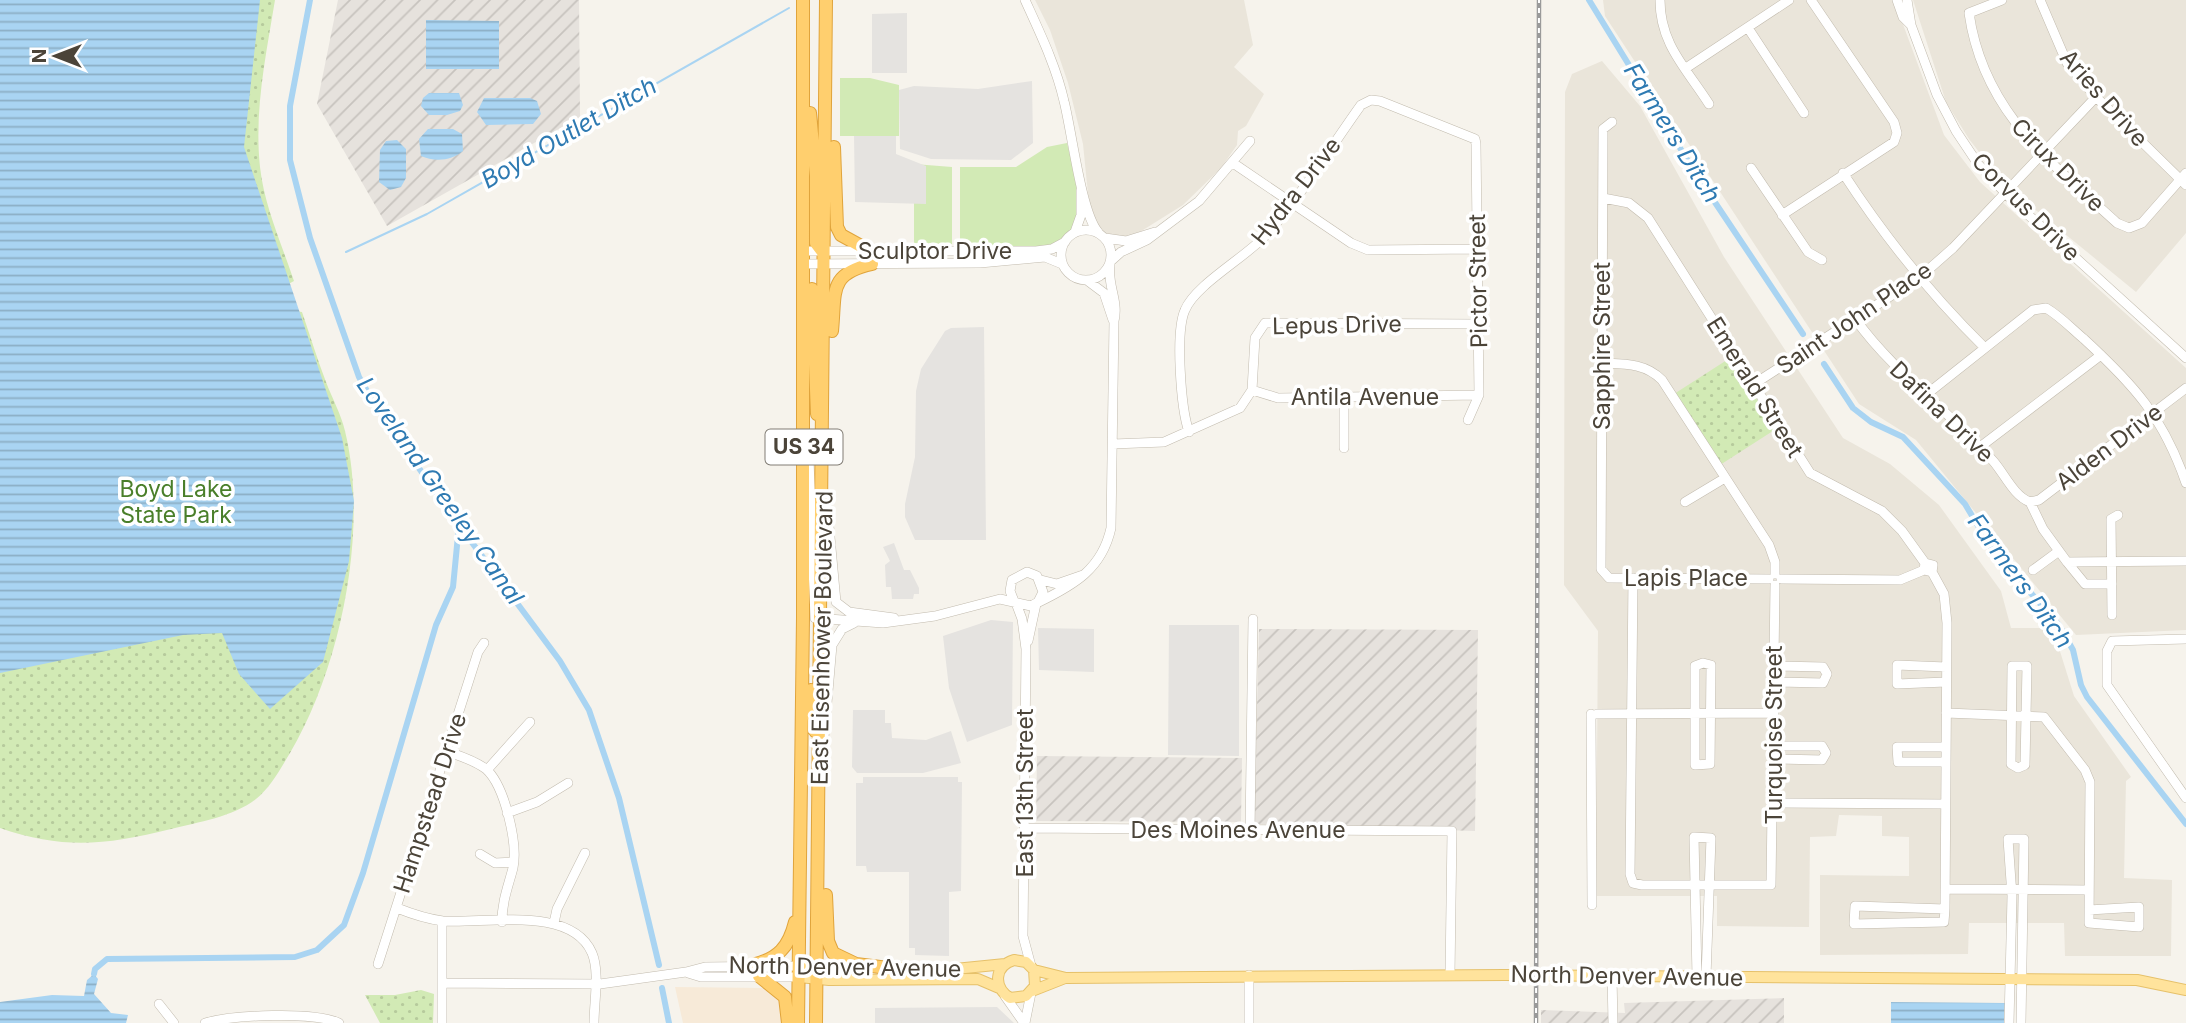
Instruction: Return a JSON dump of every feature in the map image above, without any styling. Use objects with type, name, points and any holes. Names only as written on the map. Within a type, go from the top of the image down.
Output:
[{"type":"highway","name":"East Eisenhower Boulevard","points":[[798,1023],[806,260],[803,0]]},
{"type":"highway","name":"East Eisenhower Boulevard","points":[[816,1023],[824,460],[826,0]]},
{"type":"highway","points":[[824,379],[829,364],[837,284],[849,269],[871,257],[841,235],[838,227],[832,74],[827,54]]},
{"type":"highway","points":[[803,72],[816,176],[816,243],[824,255]]},
{"type":"highway","points":[[806,260],[815,400],[824,460]]},
{"type":"highway","points":[[803,631],[811,636],[811,703],[820,768],[829,946],[837,957],[848,962],[888,968]]},
{"type":"highway","points":[[788,1023],[785,997],[756,971],[774,958],[788,942],[796,917],[800,869]]},
{"type":"main road","points":[[1020,960],[1032,968],[1036,981],[1031,992],[1016,999],[1001,990],[999,973],[1007,963],[1020,960]]},
{"type":"main road","name":"North Denver Avenue","points":[[817,973],[888,968],[956,969],[1007,963]]},
{"type":"main road","name":"North Denver Avenue","points":[[1032,968],[1066,978],[1450,975],[2152,981],[2186,990]]},
{"type":"main road","name":"North Denver Avenue","points":[[799,971],[978,979],[1001,990]]},
{"type":"main road","name":"North Denver Avenue","points":[[1031,992],[1066,978]]},
{"type":"street","points":[[983,602],[1015,602],[1026,606],[1072,587],[1100,556],[1111,528],[1116,310],[1109,281],[1111,249],[1090,221],[1064,100],[1052,61],[1025,0]]},
{"type":"street","points":[[1660,0],[1660,23],[1666,39],[1709,104]]},
{"type":"street","points":[[1686,68],[1789,0]]},
{"type":"street","points":[[1782,215],[1894,142],[1897,133],[1894,122],[1811,0]]},
{"type":"street","name":"Corvus Drive","points":[[1897,0],[1903,17],[1911,25]]},
{"type":"street","name":"Corvus Drive","points":[[1907,0],[1911,25],[1951,122],[1978,164],[2006,194],[2186,358]]},
{"type":"street","name":"Cirux Drive","points":[[2002,0],[1969,13],[1972,32],[1999,101],[2017,128],[2042,155],[2117,223],[2129,229],[2142,223],[2184,179]]},
{"type":"street","name":"Aries Drive","points":[[2040,0],[2067,63],[2096,97],[2184,179]]},
{"type":"street","points":[[1748,28],[1804,113]]},
{"type":"street","name":"Saint John Place","points":[[1754,384],[1920,277],[2006,194],[2096,97]]},
{"type":"street","name":"Hydra Drive","points":[[1189,432],[1182,399],[1185,309],[1199,291],[1231,268],[1266,235],[1360,105],[1371,100],[1380,101],[1475,139]]},
{"type":"street","name":"Sapphire Street","points":[[1604,575],[1601,569],[1603,129],[1612,122]]},
{"type":"street","name":"Pictor Street","points":[[1468,420],[1479,395],[1475,139]]},
{"type":"street","points":[[1088,281],[1101,276],[1121,251],[1157,232],[1199,201],[1250,141]]},
{"type":"street","points":[[1233,163],[1351,243],[1368,250],[1478,249]]},
{"type":"street","points":[[1751,168],[1808,252],[1822,260]]},
{"type":"street","points":[[1843,173],[1877,225],[1985,348]]},
{"type":"street","points":[[1082,185],[1081,215],[1075,232],[1065,242],[1062,264],[1072,277],[1088,281],[1104,293],[1114,321]]},
{"type":"street","name":"Emerald Street","points":[[1603,198],[1629,203],[1648,218],[1810,473],[1882,511],[1902,531],[1946,602],[1946,762],[1945,908],[1944,922],[1854,924],[1852,915],[1855,906],[1945,908]]},
{"type":"street","points":[[1075,232],[1087,230],[1126,241],[1157,232]]},
{"type":"street","name":"Sculptor Drive","points":[[871,257],[1036,251],[1065,242]]},
{"type":"street","name":"Sculptor Drive","points":[[806,260],[824,255]]},
{"type":"street","name":"Sculptor Drive","points":[[806,260],[824,255],[980,263],[1045,257],[1062,264]]},
{"type":"street","points":[[1927,394],[2033,310],[2042,307],[2050,310],[2101,355],[2154,413],[2173,445],[2186,483]]},
{"type":"street","name":"Dafina Drive","points":[[1856,320],[1882,354],[1980,447],[2020,497],[2029,502],[2059,551],[2085,583],[2112,584]]},
{"type":"street","name":"Lepus Drive","points":[[1252,390],[1255,338],[1265,323],[1478,324]]},
{"type":"street","points":[[1980,447],[2101,355]]},
{"type":"street","name":"Turquoise Street","points":[[1602,363],[1634,364],[1653,371],[1662,380],[1769,545],[1775,562],[1771,886],[1707,884]]},
{"type":"street","name":"Alden Drive","points":[[2029,502],[2039,500],[2186,388]]},
{"type":"street","points":[[1114,444],[1164,442],[1240,408],[1252,390]]},
{"type":"street","name":"Antila Avenue","points":[[1252,390],[1278,398],[1479,395]]},
{"type":"street","points":[[1344,398],[1344,448]]},
{"type":"street","points":[[804,430],[809,467],[815,618],[883,622],[935,616],[983,602],[1010,585],[1021,573],[1032,573],[1041,580],[1057,584],[1083,575]]},
{"type":"street","points":[[824,460],[836,603],[849,612],[896,619]]},
{"type":"street","points":[[1685,502],[1725,478]]},
{"type":"street","points":[[2112,615],[2111,519],[2118,515]]},
{"type":"street","points":[[2033,570],[2059,551]]},
{"type":"street","points":[[2067,562],[2186,561]]},
{"type":"street","name":"Lapis Place","points":[[1604,575],[1609,578],[1900,580],[1927,568]]},
{"type":"street","points":[[1633,578],[1630,874],[1633,883],[1707,884]]},
{"type":"street","points":[[1037,603],[1043,592],[1041,580]]},
{"type":"street","points":[[1010,585],[1015,602]]},
{"type":"street","name":"East 13th Street","points":[[1015,602],[1022,619],[1026,649],[1023,936],[1032,968]]},
{"type":"street","name":"East 13th Street","points":[[1026,649],[1037,603]]},
{"type":"street","points":[[1250,830],[1253,619]]},
{"type":"street","points":[[820,768],[832,645],[842,629],[857,622]]},
{"type":"street","points":[[2186,639],[2112,641],[2107,651],[2107,685],[2186,798]]},
{"type":"street","name":"Hampstead Drive","points":[[378,964],[478,652],[484,643]]},
{"type":"street","points":[[1703,663],[1711,665],[1711,713],[1710,764],[1695,765],[1695,666],[1703,663]]},
{"type":"street","points":[[1946,667],[1897,665],[1897,684],[1946,682]]},
{"type":"street","points":[[1774,666],[1823,667],[1827,674],[1823,683],[1774,682]]},
{"type":"street","points":[[2012,666],[2027,666],[2025,765],[2018,768],[2011,764],[2012,715],[2012,666]]},
{"type":"street","points":[[1592,905],[1594,714],[1774,713]]},
{"type":"street","points":[[1946,713],[2044,717],[2089,776],[2089,890],[2089,910],[2089,923],[2139,927],[2139,907],[2089,910]]},
{"type":"street","points":[[487,770],[530,722]]},
{"type":"street","points":[[1773,746],[1822,747],[1826,753],[1822,760],[1773,760]]},
{"type":"street","points":[[1946,747],[1897,747],[1896,757],[1898,762],[1946,762]]},
{"type":"street","points":[[446,751],[487,770],[499,789],[507,813],[513,862],[504,892],[502,922]]},
{"type":"street","points":[[507,813],[537,802],[568,783]]},
{"type":"street","points":[[1773,803],[1945,804]]},
{"type":"street","name":"Des Moines Avenue","points":[[1024,828],[1452,831],[1450,975]]},
{"type":"street","points":[[1703,835],[1711,838],[1702,977],[1694,837],[1703,835]]},
{"type":"street","points":[[2009,1023],[2015,980],[2024,839],[2008,839],[2015,980],[2021,1023]]},
{"type":"street","points":[[554,923],[557,909],[585,853]]},
{"type":"street","points":[[480,854],[495,863],[513,862]]},
{"type":"street","points":[[1945,889],[2089,890]]},
{"type":"street","points":[[397,908],[442,920],[554,923],[571,929],[585,942],[594,960],[594,1023]]},
{"type":"street","points":[[442,920],[442,1023]]},
{"type":"street","name":"East 13th Street","points":[[1007,963],[1023,936]]},
{"type":"street","name":"North Denver Avenue","points":[[443,982],[594,984],[686,972],[701,977],[756,971],[799,971]]},
{"type":"street","points":[[1249,975],[1249,1023]]},
{"type":"street","points":[[1612,976],[1613,1023]]},
{"type":"street","points":[[1001,990],[1025,1023]]},
{"type":"street","points":[[1025,1023],[1031,992]]},
{"type":"street","points":[[159,1004],[174,1023]]},
{"type":"street","points":[[205,1023],[219,1019],[292,1020],[317,1016],[339,1023]]},
{"type":"shaded area","points":[[338,0],[579,0],[580,117],[387,226],[317,104]]},
{"type":"shaded area","points":[[1035,0],[1244,0],[1253,45],[1234,67],[1264,94],[1246,126],[1238,131],[1237,145],[1221,168],[1183,205],[1135,235],[1116,237],[1105,234],[1090,214],[1083,144],[1068,83],[1050,30]]},
{"type":"shaded area","points":[[1603,0],[1894,0],[1944,135],[1980,182],[2186,368],[2186,630],[2076,635],[1916,440],[1859,404],[1605,16]]},
{"type":"shaded area","points":[[1913,0],[2186,0],[2186,233],[2136,292],[2004,184],[1969,139],[1946,102]]},
{"type":"shaded area","points":[[907,13],[907,73],[872,73],[872,14]]},
{"type":"shaded area","points":[[1602,61],[1640,106],[1724,257],[1843,438],[1890,464],[1939,505],[2001,591],[2011,628],[2044,628],[2051,632],[2058,645],[2074,696],[2131,777],[2126,781],[2124,878],[2172,880],[2171,956],[2065,956],[2064,923],[1969,923],[1968,954],[1820,955],[1820,875],[1909,876],[1909,837],[1882,836],[1882,816],[1839,815],[1836,836],[1810,837],[1809,927],[1717,926],[1717,896],[1596,896],[1598,631],[1564,585],[1565,92],[1572,74]]},
{"type":"shaded area","points":[[1032,81],[1033,143],[1011,160],[931,159],[900,149],[899,90],[914,86],[978,89]]},
{"type":"shaded area","points":[[854,136],[896,136],[896,154],[926,166],[926,204],[855,202]]},
{"type":"shaded area","points":[[984,327],[986,540],[915,540],[905,517],[905,504],[915,457],[916,391],[921,369],[945,331],[951,328]]},
{"type":"shaded area","points":[[894,543],[904,570],[910,570],[919,588],[919,594],[914,594],[913,599],[892,599],[891,587],[886,587],[885,565],[890,561],[883,547]]},
{"type":"shaded area","points":[[991,620],[1013,622],[1012,725],[967,742],[949,688],[943,636]]},
{"type":"shaded area","points":[[1169,625],[1239,625],[1239,756],[1168,755]]},
{"type":"shaded area","points":[[1038,628],[1094,629],[1094,672],[1039,670]]},
{"type":"shaded area","points":[[1259,629],[1478,630],[1475,831],[1254,824]]},
{"type":"shaded area","points":[[853,710],[885,710],[885,723],[891,723],[892,738],[926,740],[951,731],[961,763],[923,773],[857,773],[852,767]]},
{"type":"shaded area","points":[[1037,756],[1242,758],[1241,822],[1036,821]]},
{"type":"shaded area","points":[[863,777],[958,777],[958,782],[962,782],[961,891],[949,892],[949,956],[915,955],[915,948],[909,948],[909,872],[867,872],[866,866],[856,866],[856,783],[863,783]]},
{"type":"shaded area","points":[[675,987],[766,988],[779,996],[783,1023],[683,1023]]},
{"type":"shaded area","points":[[1784,998],[1784,1023],[1541,1023],[1541,1010],[1625,1013],[1624,1003]]},
{"type":"shaded area","points":[[997,1007],[1014,1023],[875,1023],[875,1008]]},
{"type":"green space","name":"Boyd Lake State Park","points":[[0,0],[275,0],[262,83],[260,167],[265,196],[294,281],[270,294],[294,311],[302,312],[345,431],[352,469],[352,553],[336,639],[308,718],[271,784],[256,799],[226,815],[105,842],[45,840],[0,828]]},
{"type":"green space","points":[[840,78],[870,78],[899,85],[899,136],[840,136]]},
{"type":"green space","points":[[1067,143],[1076,179],[1078,205],[1073,229],[1066,239],[1040,248],[960,245],[960,167],[1016,167],[1047,147]]},
{"type":"green space","points":[[914,164],[952,167],[952,244],[914,243]]},
{"type":"green space","points":[[1730,358],[1776,429],[1720,465],[1674,394]]},
{"type":"green space","points":[[421,990],[434,994],[433,1023],[380,1023],[365,995],[395,995]]},
{"type":"water","name":"Boyd Lake State Park","points":[[0,0],[260,0],[244,147],[342,438],[354,501],[349,561],[323,662],[270,709],[239,674],[222,633],[183,635],[0,673]]},
{"type":"water","points":[[426,20],[499,21],[499,69],[426,69]]},
{"type":"water","points":[[429,93],[459,93],[463,105],[460,111],[447,115],[429,115],[421,106],[423,98]]},
{"type":"water","points":[[484,98],[530,98],[537,101],[541,114],[533,124],[486,125],[477,112]]},
{"type":"water","points":[[428,129],[453,129],[462,134],[463,151],[443,160],[421,156],[419,139]]},
{"type":"water","points":[[397,140],[406,149],[406,178],[401,187],[390,190],[379,182],[380,150],[386,141]]},
{"type":"water","points":[[94,974],[98,979],[94,994],[111,1013],[128,1015],[126,1023],[0,1023],[0,1002],[52,995],[84,996],[87,980]]},
{"type":"water","points":[[1891,1002],[2005,1003],[2004,1023],[1891,1023]]},
{"type":"waterway","name":"Loveland Greeley Canal","points":[[310,0],[290,106],[290,160],[310,238],[359,377],[378,410],[459,525],[560,661],[589,710],[619,798],[659,965]]},
{"type":"waterway","name":"Farmers Ditch","points":[[1589,0],[1696,174],[1803,334]]},
{"type":"waterway","name":"Boyd Outlet Ditch","points":[[346,252],[427,214],[789,8]]},
{"type":"waterway","name":"Farmers Ditch","points":[[1824,364],[1853,408],[1871,422],[1903,437],[1965,504],[1992,549],[2059,625],[2073,650],[2081,685],[2087,697],[2186,824]]},
{"type":"waterway","points":[[94,974],[95,969],[107,959],[295,957],[317,950],[344,925],[363,873],[436,625],[453,587],[459,525]]},
{"type":"waterway","name":"Loveland Greeley Canal","points":[[662,988],[669,1023]]},
{"type":"railway","points":[[1536,1023],[1539,0]]}]
